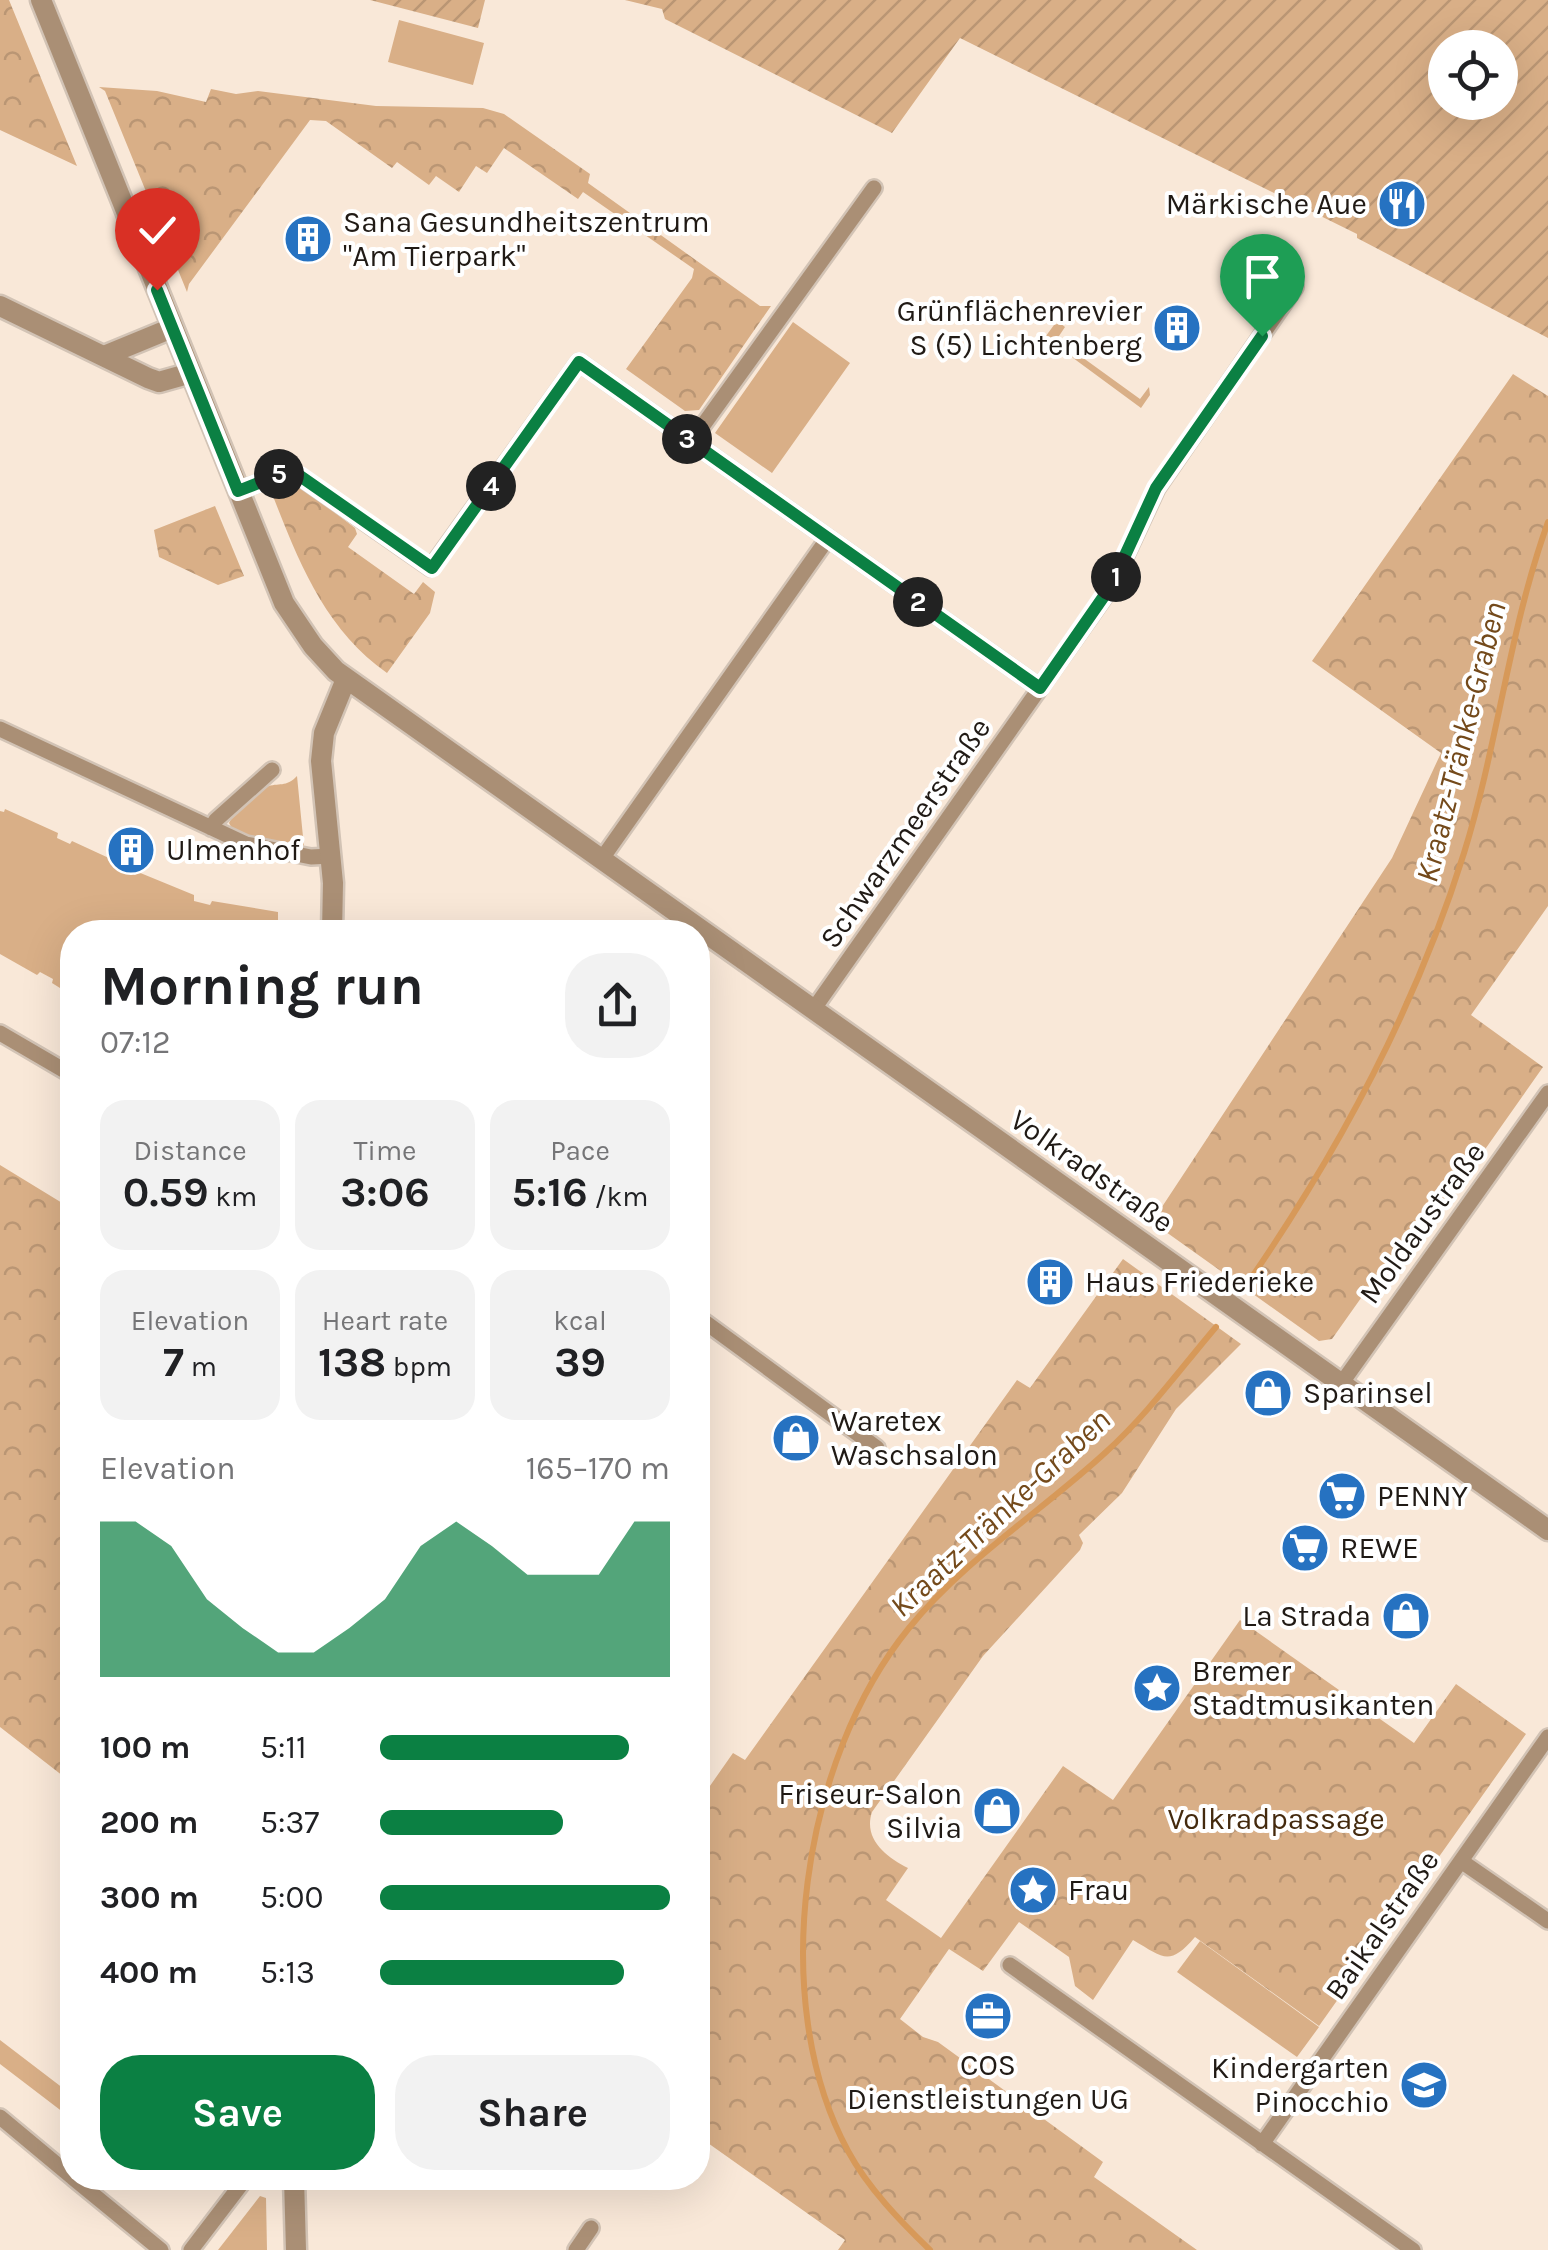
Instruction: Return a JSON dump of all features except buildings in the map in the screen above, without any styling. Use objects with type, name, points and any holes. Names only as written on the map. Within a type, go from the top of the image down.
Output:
[{"type":"street","name":"Volkradstraße","points":[[40,0],[284,603],[313,646],[346,679],[686,920]]},
{"type":"street","points":[[691,442],[874,188]]},
{"type":"street","name":"Schwarzmeerstraße","points":[[814,1010],[1111,586],[1156,488],[1295,288]]},
{"type":"street","points":[[0,306],[159,382],[191,374]]},
{"type":"street","points":[[104,356],[172,328]]},
{"type":"street","points":[[238,491],[284,473],[300,476],[432,568],[579,362],[1040,688]]},
{"type":"street","points":[[601,860],[828,538]]},
{"type":"street","points":[[332,920],[331,856],[321,761],[324,732],[346,679]]},
{"type":"street","points":[[0,729],[246,844],[311,857],[331,856]]},
{"type":"street","points":[[212,828],[272,770]]},
{"type":"street","name":"Volkradstraße","points":[[710,937],[1548,1530]]},
{"type":"street","points":[[0,1033],[60,1067]]},
{"type":"street","name":"Moldaustraße","points":[[1341,1384],[1548,1094]]},
{"type":"street","points":[[710,1326],[877,1448]]},
{"type":"street","name":"Baikalstraße","points":[[1262,2144],[1548,1737]]},
{"type":"street","points":[[1462,1860],[1548,1920]]},
{"type":"street","points":[[1010,1965],[1413,2250]]},
{"type":"street","points":[[0,2117],[60,2166]]},
{"type":"street","points":[[89,2190],[161,2250]]},
{"type":"street","points":[[191,2250],[237,2190]]},
{"type":"street","points":[[294,2190],[296,2250]]},
{"type":"street","points":[[576,2250],[592,2228]]},
{"type":"green space","points":[[0,0],[9,0],[77,166],[0,130]]},
{"type":"green space","points":[[370,0],[485,0],[478,28]]},
{"type":"green space","points":[[625,0],[1548,0],[1548,338],[1357,238],[1357,234],[960,38],[892,133],[665,19],[662,9]]},
{"type":"green space","points":[[399,20],[484,43],[473,85],[388,62]]},
{"type":"green space","points":[[99,87],[157,91],[206,102],[211,89],[376,106],[483,108],[504,114],[590,174],[588,183],[760,306],[771,306],[699,410],[685,411],[626,369],[692,278],[694,269],[583,192],[578,199],[504,148],[487,173],[476,166],[459,192],[436,176],[429,185],[397,162],[392,168],[326,121],[310,120],[189,284],[187,292],[105,91]]},
{"type":"green space","points":[[793,322],[850,363],[772,473],[715,433]]},
{"type":"green space","points":[[1060,323],[1065,327],[1057,339],[1140,399],[1149,387],[1150,395],[1141,408],[1050,341],[1039,356],[1037,348],[1054,325]]},
{"type":"green space","points":[[1513,374],[1548,396],[1548,906],[1471,1015],[1543,1067],[1450,1199],[1429,1202],[1332,1339],[1319,1341],[1152,1222],[1392,858],[1441,753],[1312,661]]},
{"type":"green space","points":[[269,486],[300,486],[355,528],[357,534],[348,547],[414,594],[423,582],[435,592],[430,613],[387,673],[345,634],[314,589]]},
{"type":"green space","points":[[215,506],[244,576],[218,585],[159,557],[154,530]]},
{"type":"green space","points":[[297,776],[304,847],[234,832],[229,823],[250,797]]},
{"type":"green space","points":[[5,809],[58,833],[57,838],[124,865],[123,869],[135,875],[138,872],[194,895],[194,901],[278,912],[278,920],[60,920],[60,988],[52,983],[53,979],[40,972],[37,975],[0,954],[0,811]]},
{"type":"green space","points":[[0,1165],[60,1202],[60,1774],[0,1727]]},
{"type":"green space","name":"Volkradpassage","points":[[1123,1259],[1241,1344],[1176,1409],[1122,1493],[1079,1535],[1083,1543],[1080,1550],[983,1656],[872,1812],[871,1831],[878,1846],[908,1868],[886,1900],[941,1938],[1063,1766],[1113,1800],[1240,1620],[1414,1743],[1456,1684],[1526,1734],[1319,2026],[1195,1937],[1172,1956],[1159,1955],[1133,1940],[1093,2000],[1075,1986],[1069,1957],[1019,1922],[983,1971],[949,1949],[900,2019],[923,2037],[938,2042],[1103,2162],[1094,2177],[1197,2250],[838,2250],[845,2240],[710,2144],[710,1786],[733,1753],[745,1760],[1017,1380],[1030,1388]]},
{"type":"green space","points":[[1200,1941],[1319,2027],[1297,2057],[1177,1972]]},
{"type":"green space","points":[[0,2040],[60,2086],[60,2110],[0,2064]]},
{"type":"green space","points":[[260,2196],[266,2198],[267,2250],[218,2250]]},
{"type":"waterway","name":"Kraatz-Tränke-Graben","points":[[1245,1287],[1342,1132],[1422,968],[1476,812],[1523,604],[1548,522]]},
{"type":"waterway","name":"Kraatz-Tränke-Graben","points":[[930,2250],[885,2204],[856,2165],[823,2091],[808,2024],[803,1954],[808,1882],[821,1811],[843,1744],[872,1682],[909,1628],[954,1580],[1121,1438],[1216,1327]]},
{"type":"place","name":"Märkische Aue","points":[[1402,204]]},
{"type":"place","name":"Sana Gesundheitszentrum \"Am Tierpark\"","points":[[308,239]]},
{"type":"place","name":"Grünflächenrevier S (5) Lichtenberg","points":[[1177,328]]},
{"type":"place","name":"Ulmenhof","points":[[131,850]]},
{"type":"place","name":"Haus Friederieke","points":[[1050,1282]]},
{"type":"place","name":"Sparinsel","points":[[1268,1393]]},
{"type":"place","name":"Waretex Waschsalon","points":[[796,1438]]},
{"type":"place","name":"PENNY","points":[[1342,1496]]},
{"type":"place","name":"REWE","points":[[1305,1548]]},
{"type":"place","name":"La Strada","points":[[1406,1616]]},
{"type":"place","name":"Bremer Stadtmusikanten","points":[[1157,1688]]},
{"type":"place","name":"Friseur-Salon Silvia","points":[[997,1811]]},
{"type":"place","name":"Frau","points":[[1033,1890]]},
{"type":"place","name":"COS Dienstleistungen UG","points":[[988,2016]]},
{"type":"place","name":"Kindergarten Pinocchio","points":[[1424,2085]]},
{"type":"route","points":[[157,290],[238,491],[284,473],[300,476],[432,568],[579,362],[1040,688],[1111,586],[1156,488],[1262,336]]}]
